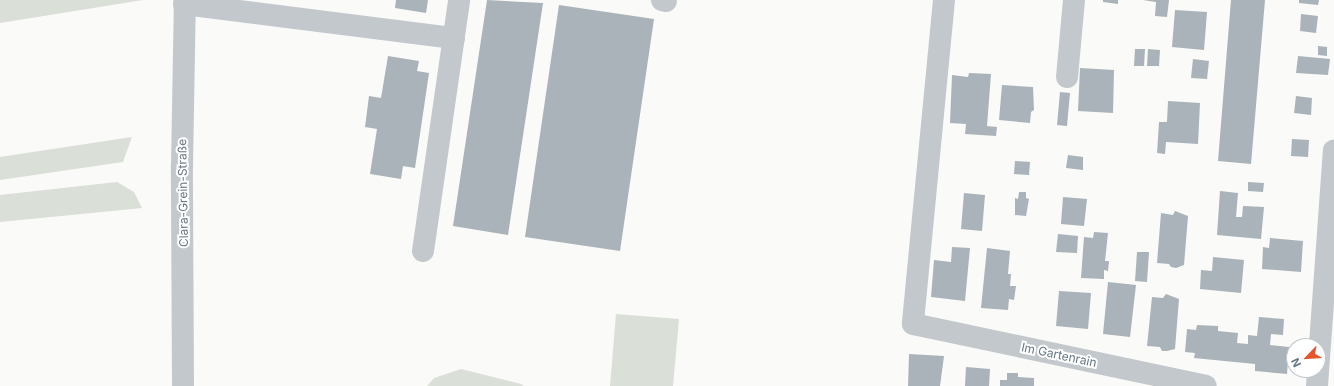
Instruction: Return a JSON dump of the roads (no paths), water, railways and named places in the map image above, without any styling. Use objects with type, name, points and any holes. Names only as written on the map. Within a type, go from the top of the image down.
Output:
[{"type":"street","points":[[422,251],[459,0]]},
{"type":"street","name":"Im Gartenrain","points":[[944,0],[913,324],[1206,386]]},
{"type":"street","points":[[1067,77],[1074,0]]},
{"type":"street","points":[[184,2],[454,38]]},
{"type":"street","name":"Clara-Grein-Straße","points":[[183,386],[182,166],[184,2]]},
{"type":"street","points":[[1317,386],[1334,151]]}]
